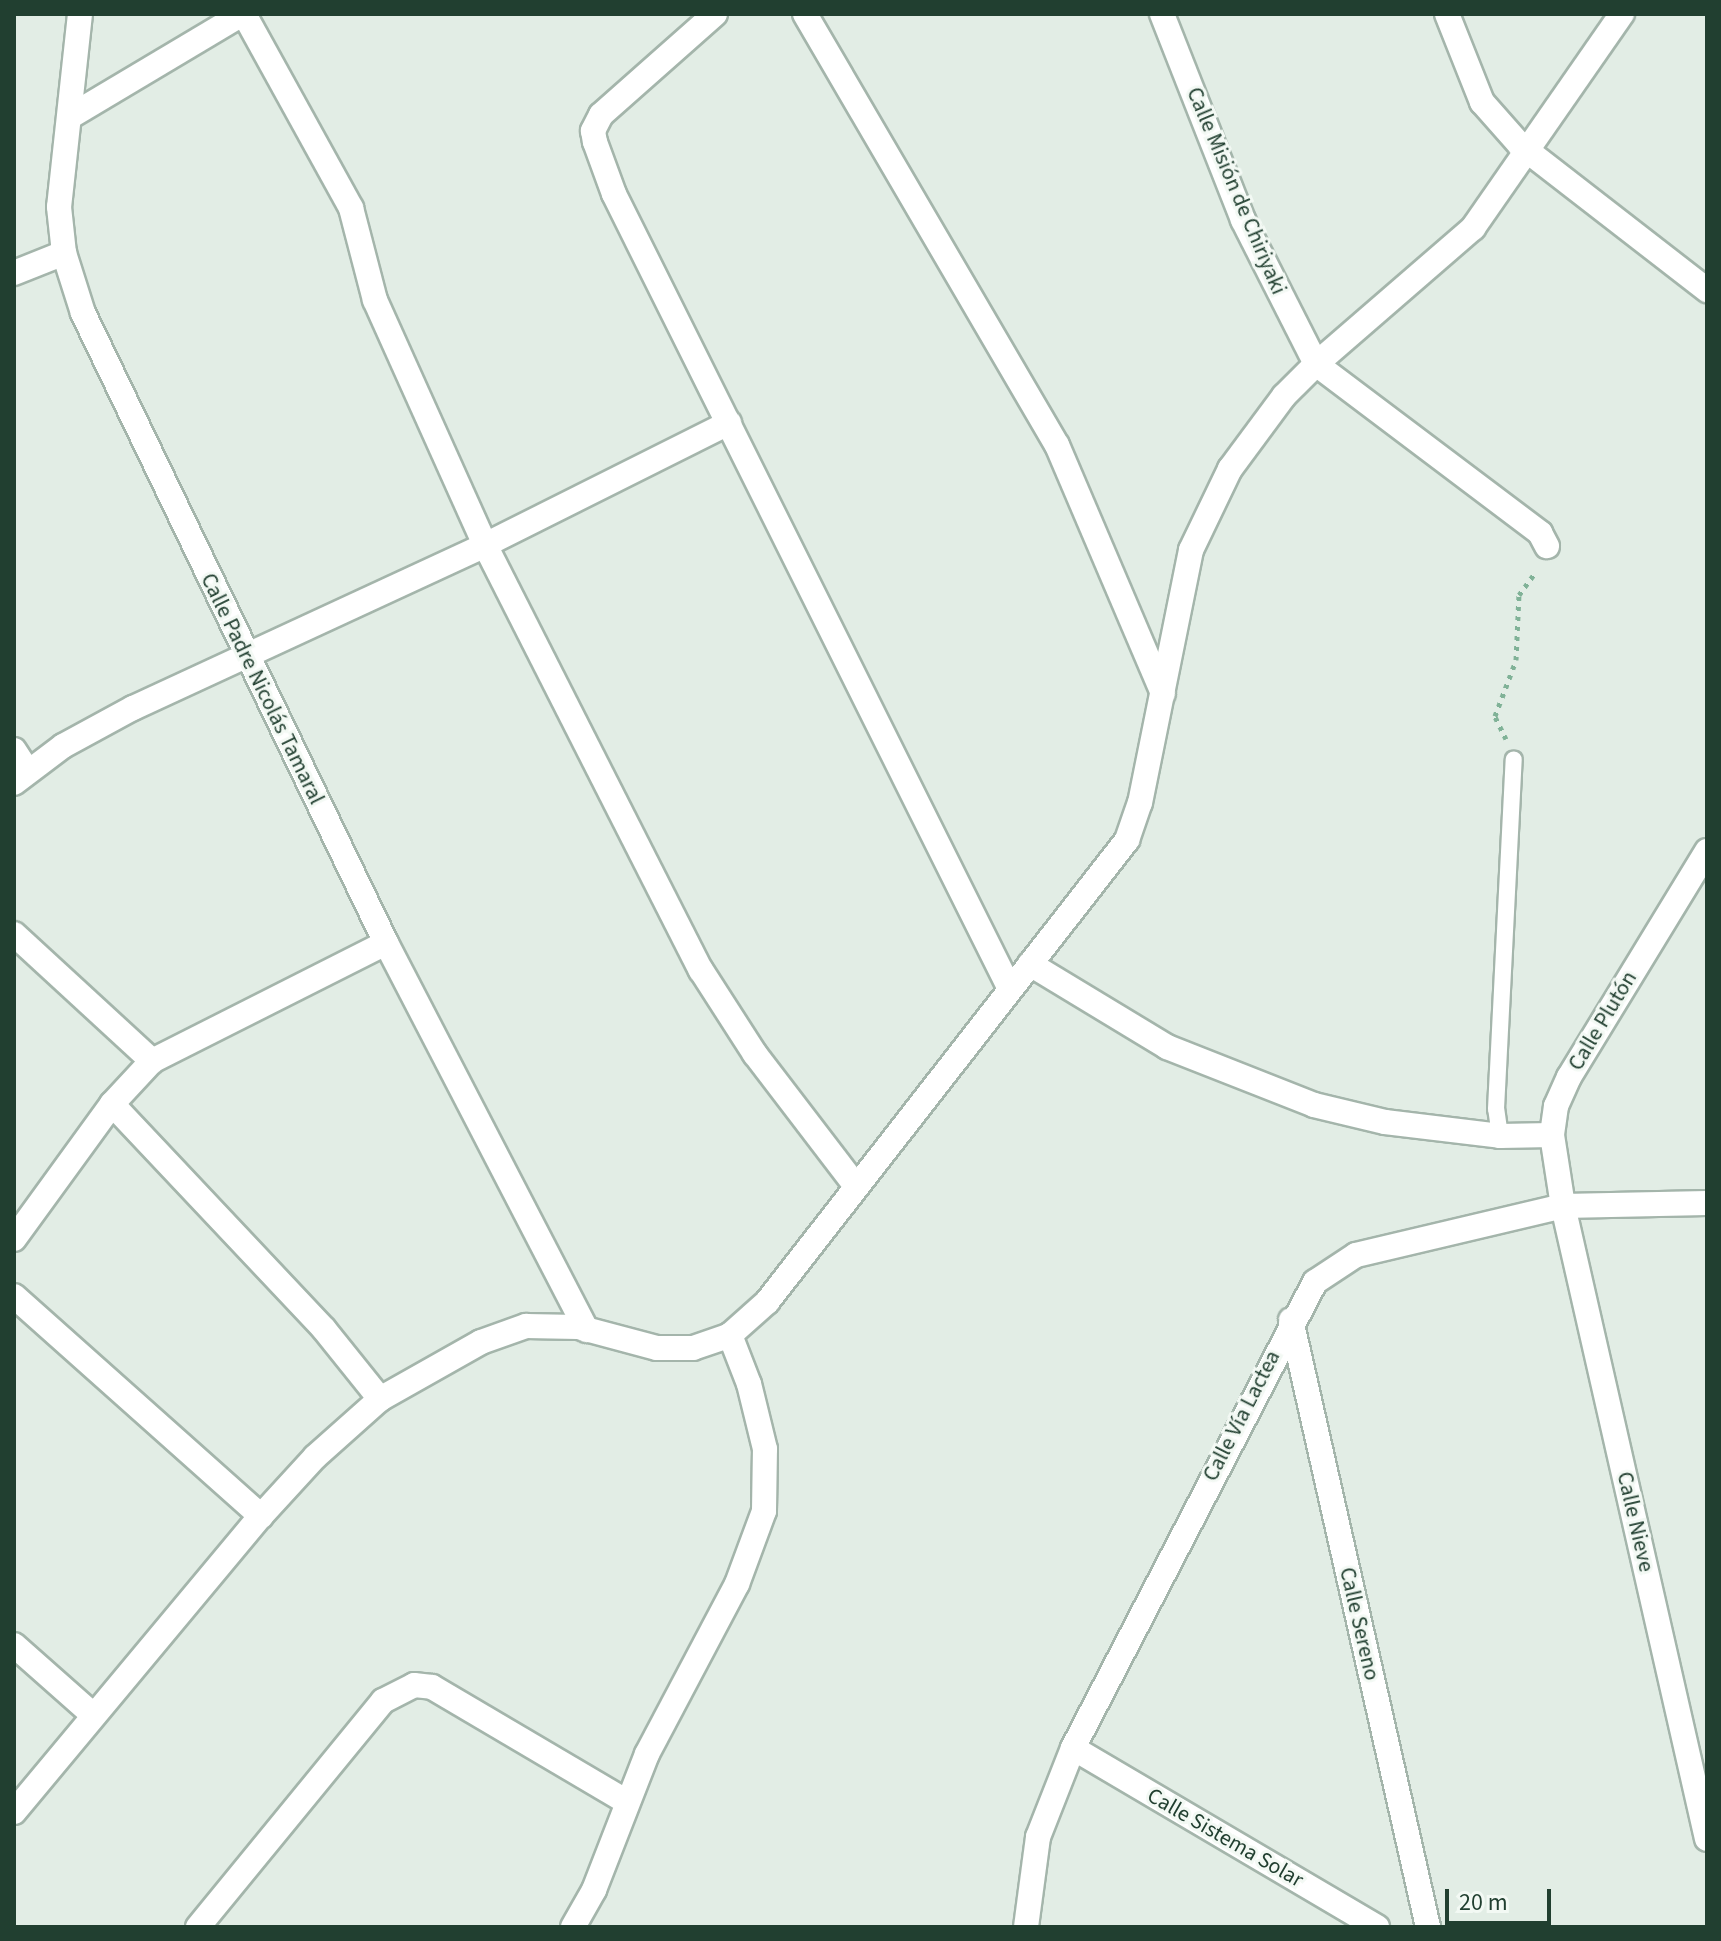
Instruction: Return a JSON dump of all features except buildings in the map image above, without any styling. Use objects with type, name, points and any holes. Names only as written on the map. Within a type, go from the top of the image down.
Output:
[{"type":"street","name":"Calle Padre Nicolás Tamaral","points":[[80,14],[59,207],[64,253],[83,313],[244,655],[386,943],[587,1330]]},
{"type":"street","points":[[71,116],[243,14],[351,208],[375,300],[485,545],[701,970],[755,1054],[855,1185]]},
{"type":"street","points":[[715,14],[601,115],[593,131],[614,194],[1010,989]]},
{"type":"street","points":[[805,14],[1057,445],[1163,693]]},
{"type":"street","name":"Calle Misión de Chiriyaki","points":[[1162,14],[1243,220],[1316,364]]},
{"type":"street","points":[[1447,14],[1482,102],[1530,152],[1707,290]]},
{"type":"street","points":[[14,1812],[261,1516],[315,1457],[380,1399],[481,1342],[526,1326],[587,1330],[657,1348],[693,1348],[730,1335],[767,1302],[855,1185],[1127,840],[1140,803],[1191,550],[1211,506],[1258,430],[1316,364],[1448,253],[1499,198],[1622,14]]},
{"type":"street","points":[[14,273],[64,253]]},
{"type":"street","points":[[1316,364],[1540,533],[1547,546]]},
{"type":"street","points":[[18,768],[133,708],[485,545],[729,423]]},
{"type":"street","name":"Calle Plutón","points":[[1563,1206],[1552,1135],[1556,1106],[1569,1077],[1707,851]]},
{"type":"street","points":[[14,934],[152,1061]]},
{"type":"street","points":[[14,1239],[112,1104],[152,1061],[386,943]]},
{"type":"street","points":[[1030,964],[1167,1047],[1314,1105],[1385,1122],[1500,1136],[1552,1135]]},
{"type":"street","points":[[112,1104],[324,1329],[380,1399]]},
{"type":"street","name":"Calle Vía Lactea","points":[[1026,1927],[1038,1837],[1073,1748],[1291,1320],[1315,1282],[1356,1255],[1563,1206],[1707,1203]]},
{"type":"street","name":"Calle Nieve","points":[[1563,1206],[1707,1839]]},
{"type":"street","points":[[14,1296],[261,1516]]},
{"type":"street","name":"Calle Sereno","points":[[1291,1320],[1428,1927]]},
{"type":"street","points":[[573,1927],[594,1890],[627,1802],[737,1584],[764,1511],[768,1484],[758,1416],[730,1335]]},
{"type":"street","points":[[14,1645],[93,1715]]},
{"type":"street","points":[[198,1927],[383,1701],[414,1685],[432,1687],[627,1802]]},
{"type":"street","name":"Calle Sistema Solar","points":[[1073,1748],[1377,1927]]},
{"type":"lane","points":[[1500,1136],[1496,1109],[1514,759]]},
{"type":"path","points":[[1514,759],[1495,716],[1516,660],[1519,595],[1543,562],[1547,546]]}]
